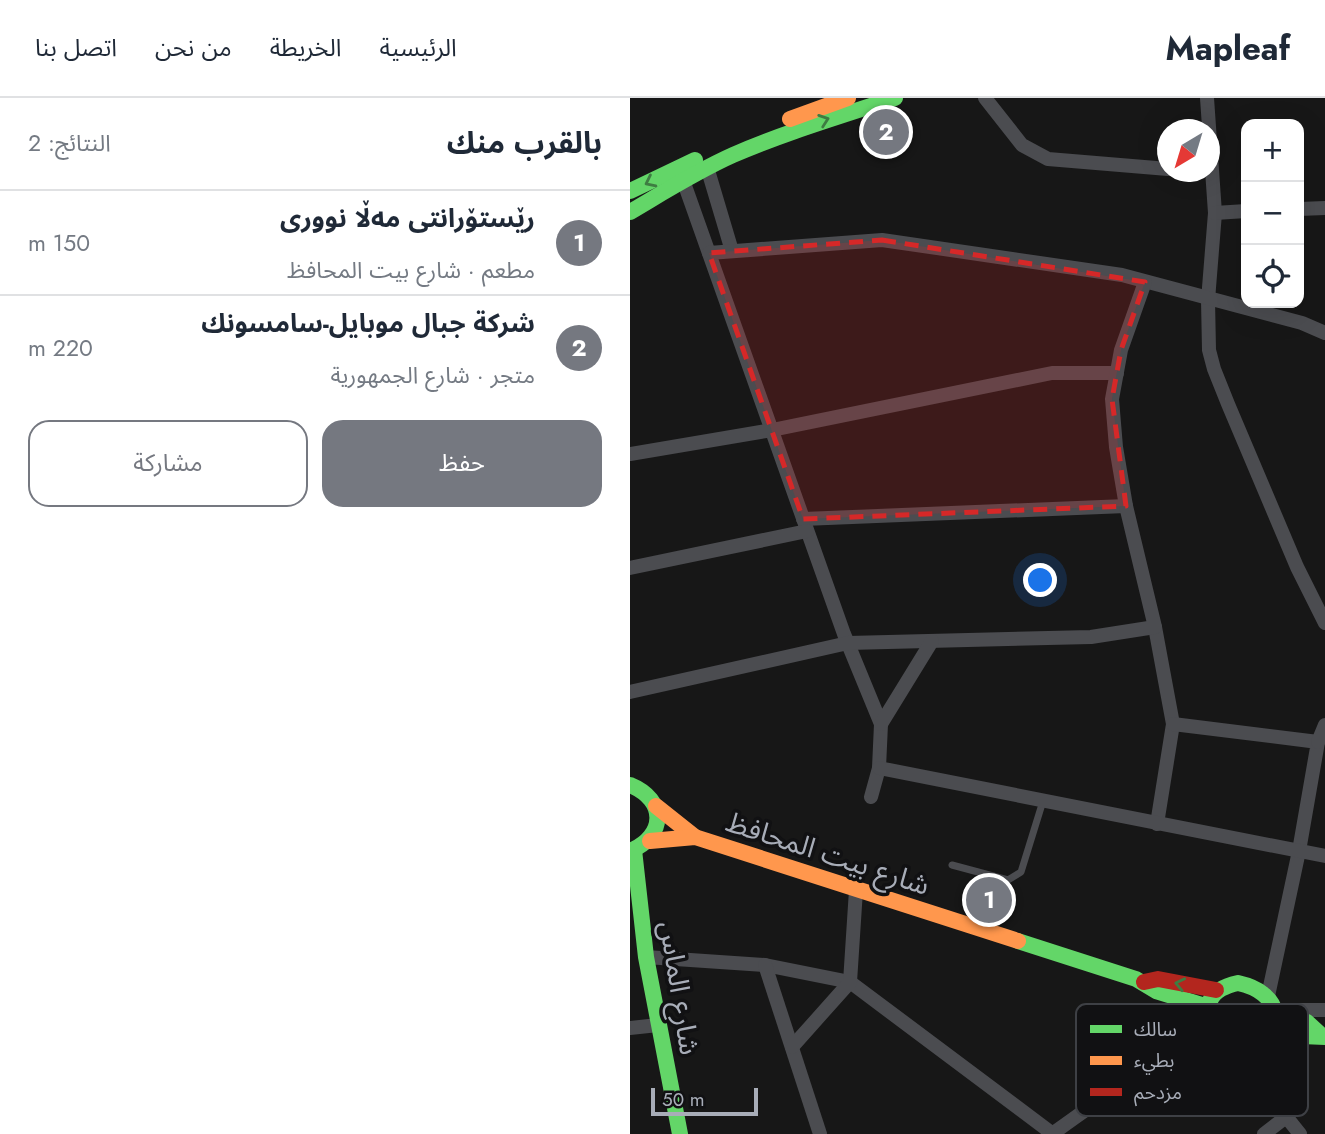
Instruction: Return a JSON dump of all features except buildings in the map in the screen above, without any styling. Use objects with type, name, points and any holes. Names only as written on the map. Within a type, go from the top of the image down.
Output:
[{"type":"main road","points":[[630,191],[752,134],[848,98]]},
{"type":"main road","points":[[630,212],[707,167],[795,131],[895,98]]},
{"type":"main road","name":"شارع بيت المحافظ","points":[[630,785],[645,791],[656,806],[695,837],[1144,982],[1156,991],[1198,1004]]},
{"type":"main road","points":[[632,851],[650,841],[658,824],[656,806]]},
{"type":"main road","name":"شارع بيت المحافظ","points":[[650,841],[695,837]]},
{"type":"main road","name":"شارع الماس","points":[[632,851],[646,957],[680,1134]]},
{"type":"main road","name":"شارع بيت المحافظ","points":[[1144,982],[1158,979],[1216,990],[1238,983],[1255,987],[1268,1004]]},
{"type":"main road","points":[[1209,1004],[1216,990]]},
{"type":"street","points":[[985,98],[1023,145],[1048,159],[1157,168]]},
{"type":"street","points":[[1207,98],[1207,119]]},
{"type":"street","points":[[707,167],[732,251]]},
{"type":"street","points":[[683,180],[805,525],[881,724],[879,768],[871,797]]},
{"type":"street","points":[[1209,182],[1215,213],[1208,300],[1209,350],[1214,369],[1297,566],[1325,623]]},
{"type":"street","points":[[1304,209],[1325,208]]},
{"type":"street","points":[[1215,213],[1241,211]]},
{"type":"street","points":[[709,253],[882,240],[1122,275],[1301,323],[1325,333]]},
{"type":"street","points":[[1145,282],[1121,350],[1112,399],[1116,447],[1126,506],[1155,627],[1174,724],[1157,824]]},
{"type":"street","points":[[630,454],[772,430],[1052,373],[1117,373]]},
{"type":"street","points":[[630,568],[805,525],[1126,506]]},
{"type":"street","points":[[630,692],[848,643],[1091,637],[1155,627]]},
{"type":"street","points":[[881,724],[932,641]]},
{"type":"street","points":[[1174,724],[1318,742]]},
{"type":"street","points":[[1274,1004],[1318,742],[1325,725]]},
{"type":"street","points":[[879,768],[1325,856]]},
{"type":"street","points":[[792,1047],[850,982],[856,890]]},
{"type":"street","points":[[646,957],[765,965],[850,982],[1053,1134],[1078,1116]]},
{"type":"street","points":[[765,965],[820,1134]]},
{"type":"street","points":[[630,1028],[658,1025]]},
{"type":"street","points":[[1264,1134],[1286,1117],[1300,1134]]},
{"type":"lane","points":[[952,865],[1008,880],[1015,878],[1021,872],[1042,801]]},
{"type":"highlighted area","points":[[882,240],[1145,282],[1121,350],[1112,399],[1126,506],[803,519],[709,253]]},
{"type":"traffic: fast","points":[[630,212],[733,155],[895,98]]},
{"type":"traffic: fast","points":[[630,191],[695,160]]},
{"type":"traffic: fast","points":[[630,785],[651,800],[657,818],[656,827],[650,836],[630,851]]},
{"type":"traffic: fast","points":[[634,850],[646,957],[680,1134]]},
{"type":"traffic: fast","points":[[1018,941],[1136,979],[1156,991],[1198,1004]]},
{"type":"traffic: fast","points":[[1238,983],[1257,990],[1272,1004]]},
{"type":"traffic: fast","points":[[1210,1004],[1220,990],[1238,983]]},
{"type":"traffic: fast","points":[[1308,1023],[1321,1035]]},
{"type":"traffic: fast","points":[[1308,1036],[1325,1037]]},
{"type":"traffic: slow","points":[[790,119],[848,98]]},
{"type":"traffic: slow","points":[[656,806],[695,837]]},
{"type":"traffic: slow","points":[[650,841],[695,837],[1018,941]]},
{"type":"traffic: jam","points":[[1144,982],[1158,979],[1216,990]]},
{"type":"place","name":"شركة جبال موبايل-سامسونك","points":[[886,132]]},
{"type":"place","name":"رێستۆرانتی مەڵا نووری","points":[[989,900]]}]
